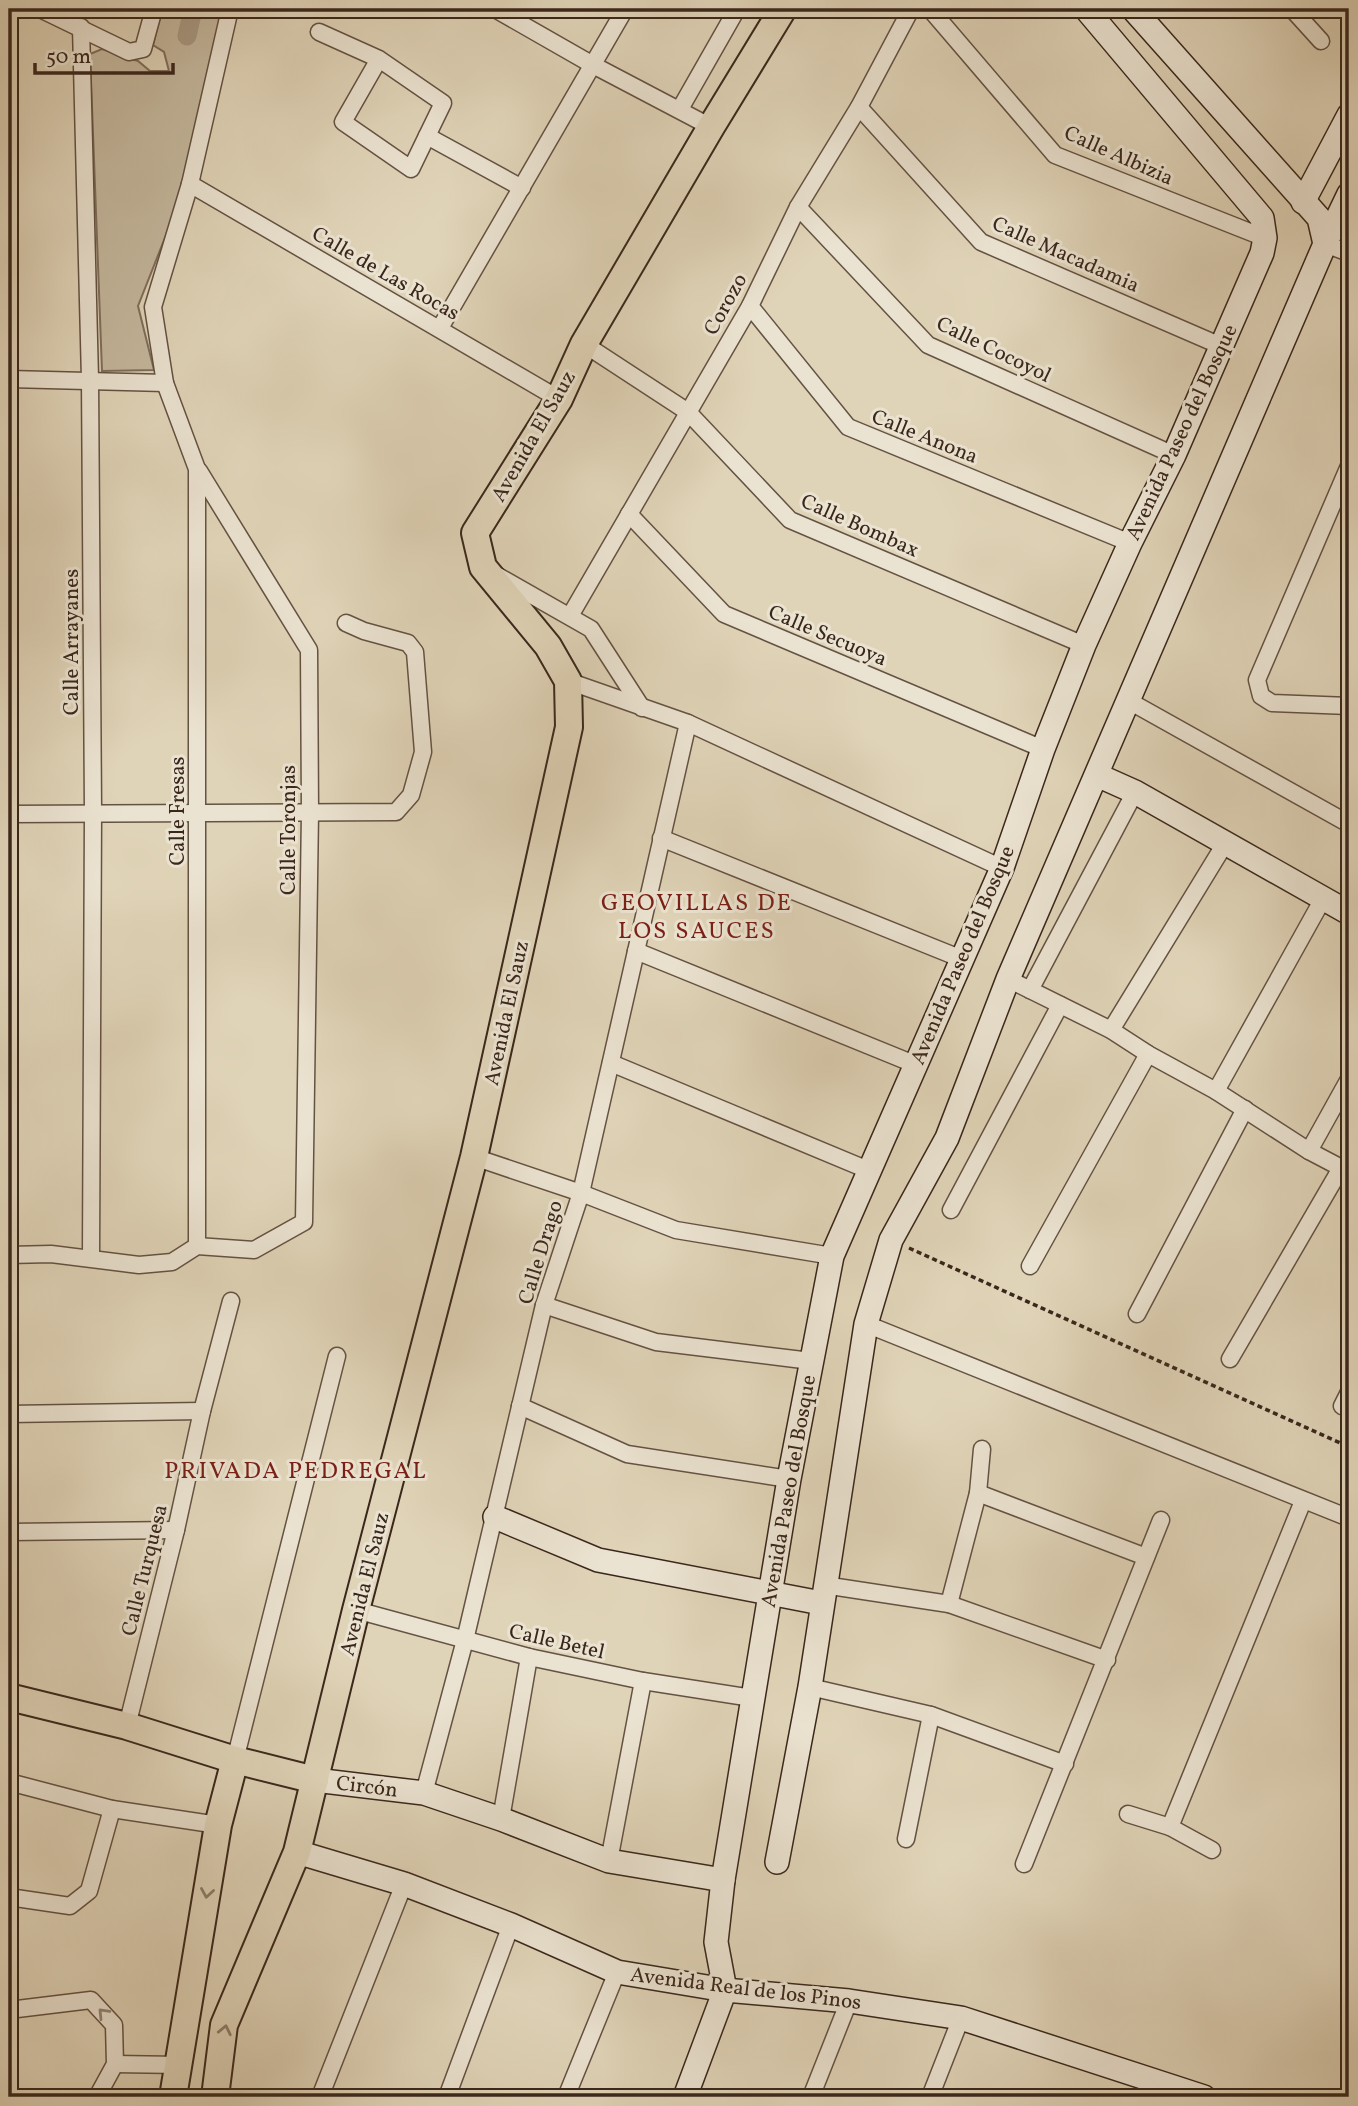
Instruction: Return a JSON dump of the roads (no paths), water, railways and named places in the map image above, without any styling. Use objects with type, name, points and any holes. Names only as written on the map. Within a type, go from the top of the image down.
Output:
[{"type":"main road","name":"Avenida El Sauz","points":[[215,2097],[224,2025],[297,1852],[356,1610],[474,1157],[569,727],[568,681],[548,646],[483,567],[475,533],[559,399],[584,344],[783,9]]},
{"type":"main road","points":[[1086,9],[1262,218],[1265,238]]},
{"type":"main road","points":[[1133,9],[1319,218],[1325,244]]},
{"type":"main road","points":[[1303,202],[1349,115]]},
{"type":"main road","points":[[777,1862],[810,1687],[866,1324],[891,1240],[947,1138],[1008,979],[1349,194]]},
{"type":"main road","name":"Avenida Paseo del Bosque","points":[[725,1990],[716,1942],[723,1880],[789,1479],[832,1256],[1002,868],[1043,749],[1084,645],[1174,455],[1262,253],[1265,238]]},
{"type":"main road","points":[[1097,775],[1135,792],[1349,913]]},
{"type":"main road","points":[[495,1517],[598,1560],[770,1594],[823,1594]]},
{"type":"main road","name":"Circón","points":[[9,1697],[127,1726],[235,1760],[315,1780],[424,1793],[609,1861],[723,1880]]},
{"type":"main road","points":[[173,2097],[218,1825],[235,1760]]},
{"type":"main road","name":"Avenida Real de los Pinos","points":[[297,1852],[404,1884],[511,1925],[617,1972],[725,1990],[849,2001],[961,2018],[1177,2093],[1204,2097]]},
{"type":"main road","points":[[685,2097],[725,1990]]},
{"type":"street","points":[[40,9],[129,52],[143,49],[154,9]]},
{"type":"street","name":"Calle Fresas","points":[[197,1246],[197,469],[165,383],[153,307],[190,184],[230,9]]},
{"type":"street","points":[[440,328],[625,9]]},
{"type":"street","points":[[680,109],[737,9]]},
{"type":"street","name":"Corozo","points":[[570,616],[750,306],[799,206],[859,107],[911,9]]},
{"type":"street","name":"Calle Albizia","points":[[930,9],[1055,155],[1265,238]]},
{"type":"street","points":[[498,10],[593,65],[711,127]]},
{"type":"street","points":[[1294,10],[1321,41]]},
{"type":"street","name":"Calle Arrayanes","points":[[81,27],[90,379],[93,813],[91,1257]]},
{"type":"street","points":[[319,32],[379,58],[443,103],[411,169],[343,122],[379,58]]},
{"type":"street","name":"Calle Macadamia","points":[[859,107],[981,242],[1221,346]]},
{"type":"street","points":[[427,136],[522,188]]},
{"type":"street","name":"Calle de Las Rocas","points":[[190,184],[559,399]]},
{"type":"street","name":"Calle Cocoyol","points":[[799,206],[928,345],[1174,455]]},
{"type":"street","points":[[1325,244],[1349,253]]},
{"type":"street","name":"Calle Anona","points":[[750,306],[848,427],[1130,543]]},
{"type":"street","name":"Calle Bombax","points":[[584,344],[688,412],[790,520],[1084,645]]},
{"type":"street","points":[[9,379],[165,383]]},
{"type":"street","points":[[1349,467],[1257,680],[1261,696],[1272,703],[1349,706]]},
{"type":"street","name":"Calle Toronjas","points":[[197,469],[309,650],[310,812],[304,1222],[254,1250],[197,1246]]},
{"type":"street","name":"Calle Secuoya","points":[[629,514],[724,614],[1043,749]]},
{"type":"street","points":[[483,567],[591,629],[642,708]]},
{"type":"street","points":[[9,814],[396,812],[411,795],[422,752],[415,652],[408,643],[346,623]]},
{"type":"street","points":[[568,681],[688,723],[1002,868]]},
{"type":"street","points":[[1129,701],[1349,824]]},
{"type":"street","name":"Calle Drago","points":[[424,1793],[465,1640],[544,1305],[580,1193],[688,723]]},
{"type":"street","points":[[1030,990],[1135,792]]},
{"type":"street","points":[[662,838],[962,959]]},
{"type":"street","points":[[1111,1030],[1226,842]]},
{"type":"street","points":[[1216,1091],[1324,897]]},
{"type":"street","points":[[636,951],[914,1064]]},
{"type":"street","points":[[1008,979],[1111,1030],[1148,1054],[1216,1091],[1309,1151],[1345,1170],[1230,1359]]},
{"type":"street","points":[[951,1210],[1059,1005]]},
{"type":"street","points":[[1030,1266],[1148,1054]]},
{"type":"street","points":[[611,1063],[868,1170]]},
{"type":"street","points":[[1309,1151],[1349,1079]]},
{"type":"street","points":[[1137,1314],[1245,1109]]},
{"type":"street","points":[[474,1157],[580,1193],[676,1230],[832,1256]]},
{"type":"street","points":[[9,1255],[91,1257],[139,1265],[172,1262],[197,1246]]},
{"type":"street","name":"Calle Turquesa","points":[[127,1726],[231,1301]]},
{"type":"street","points":[[544,1305],[656,1342],[811,1361]]},
{"type":"street","points":[[866,1324],[1349,1518]]},
{"type":"street","points":[[235,1760],[337,1356]]},
{"type":"street","points":[[520,1406],[627,1454],[789,1479]]},
{"type":"street","points":[[9,1414],[202,1411]]},
{"type":"street","points":[[949,1604],[978,1493],[982,1449]]},
{"type":"street","points":[[978,1493],[1146,1557]]},
{"type":"street","points":[[1170,1827],[1303,1501]]},
{"type":"street","points":[[1024,1864],[1161,1520]]},
{"type":"street","points":[[9,1532],[176,1530]]},
{"type":"street","points":[[823,1594],[949,1604],[1107,1660]]},
{"type":"street","name":"Calle Betel","points":[[356,1610],[529,1657],[643,1681],[752,1698]]},
{"type":"street","points":[[500,1819],[529,1657]]},
{"type":"street","points":[[609,1861],[643,1681]]},
{"type":"street","points":[[810,1687],[931,1715],[1065,1764]]},
{"type":"street","points":[[906,1839],[931,1715]]},
{"type":"street","points":[[9,1782],[112,1809],[218,1825]]},
{"type":"street","points":[[9,1897],[70,1906],[89,1891],[112,1809]]},
{"type":"street","points":[[1128,1814],[1170,1827],[1213,1850]]},
{"type":"street","points":[[320,2097],[404,1884]]},
{"type":"street","points":[[447,2097],[511,1925]]},
{"type":"street","points":[[566,2097],[617,1972]]},
{"type":"street","points":[[9,2010],[91,2000],[114,2025],[115,2064],[97,2097]]},
{"type":"street","points":[[811,2097],[849,2001]]},
{"type":"street","points":[[930,2097],[961,2018]]},
{"type":"street","points":[[115,2064],[180,2065]]},
{"type":"waterway","points":[[187,36],[193,9]]},
{"type":"district","name":"GEOVILLAS DE LOS SAUCES","points":[[697,916]]},
{"type":"district","name":"PRIVADA PEDREGAL","points":[[296,1470]]}]
